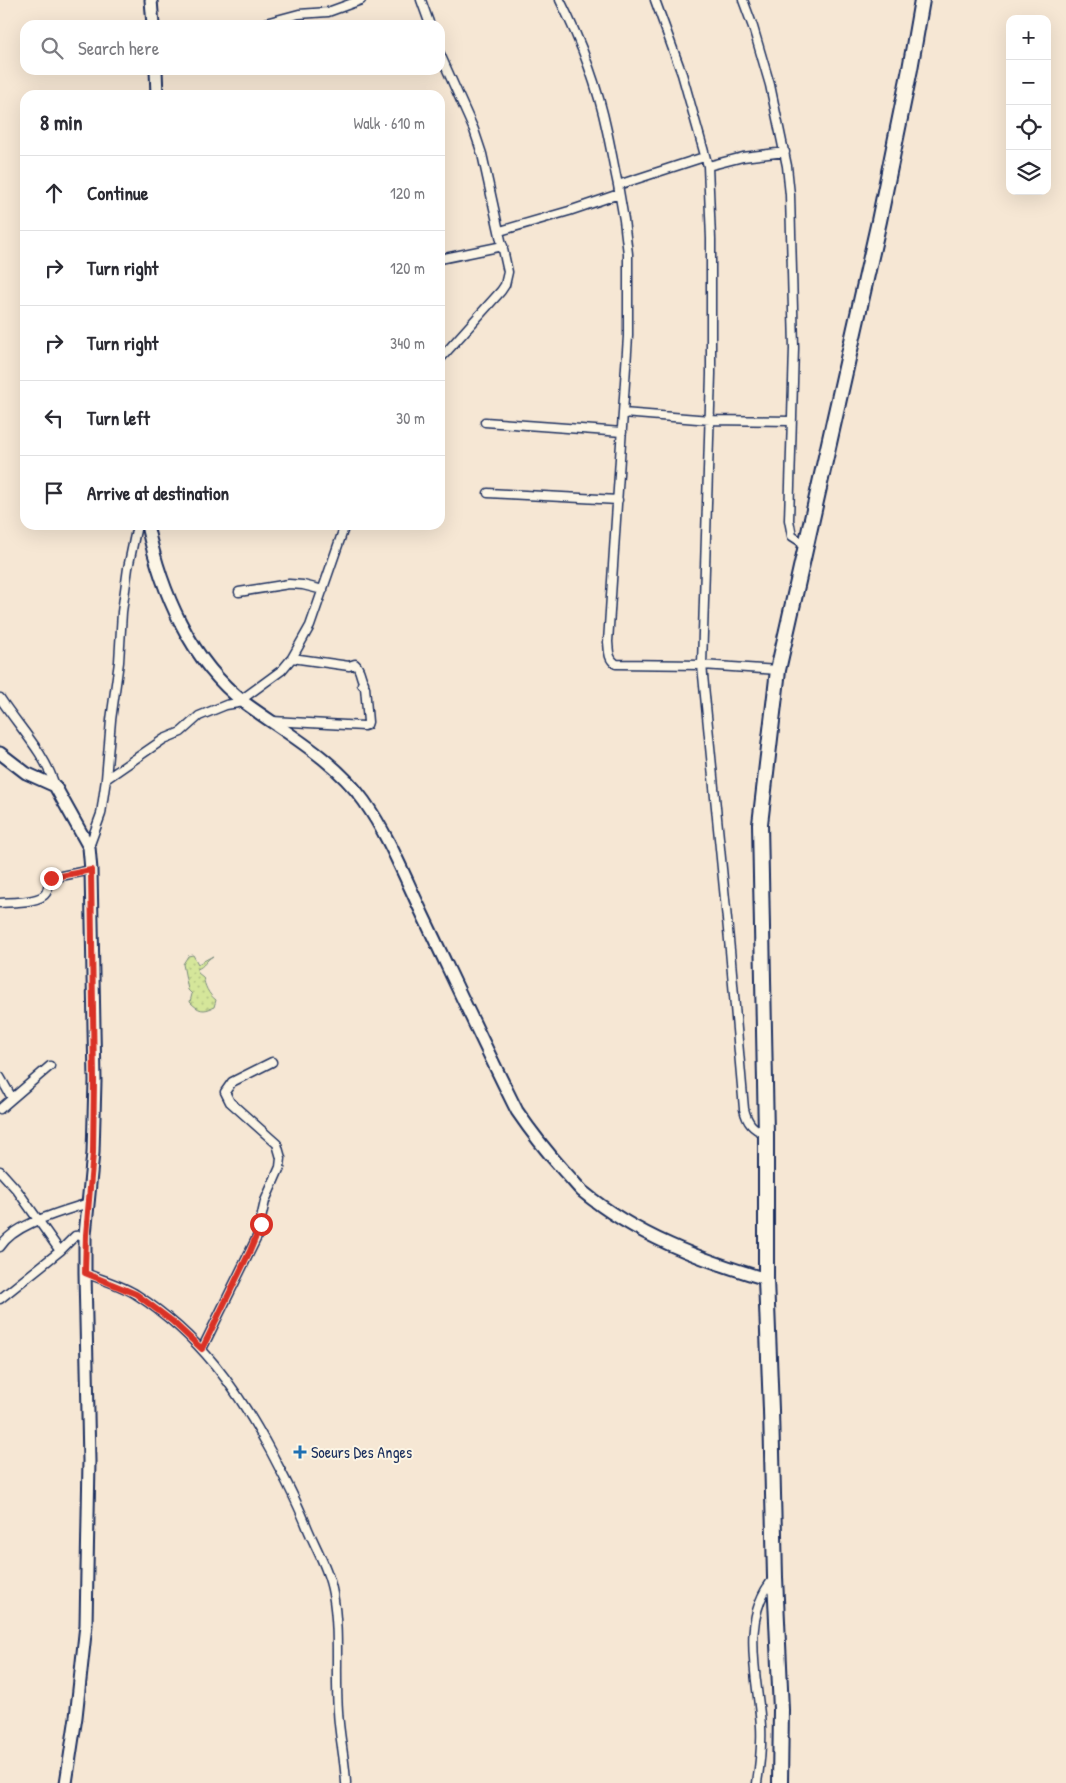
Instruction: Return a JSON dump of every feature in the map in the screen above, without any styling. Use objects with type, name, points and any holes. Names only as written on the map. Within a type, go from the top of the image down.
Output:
[{"type":"highway","points":[[780,1783],[781,1710],[766,1279],[766,1134],[760,824],[778,670],[879,221],[922,0]]},
{"type":"street","points":[[151,0],[153,20]]},
{"type":"street","points":[[277,20],[299,14],[328,12],[360,0]]},
{"type":"street","points":[[421,0],[428,20]]},
{"type":"street","points":[[560,0],[586,60],[607,132],[618,185],[628,254],[628,336],[608,642],[609,656],[611,661],[616,664],[702,665],[778,670]]},
{"type":"street","points":[[655,0],[682,74],[708,166],[711,239],[710,420],[702,665],[744,1108],[749,1123],[756,1130],[766,1134]]},
{"type":"street","points":[[743,0],[764,62],[785,152],[790,195],[793,303],[790,526],[794,538],[806,545]]},
{"type":"street","points":[[445,65],[474,130],[482,154],[508,272],[505,285],[445,354]]},
{"type":"street","points":[[156,75],[157,90]]},
{"type":"street","points":[[708,166],[743,157],[785,152]]},
{"type":"street","points":[[618,185],[704,157]]},
{"type":"street","points":[[500,231],[619,194]]},
{"type":"street","points":[[445,258],[503,246]]},
{"type":"street","points":[[623,413],[710,420],[791,421]]},
{"type":"street","points":[[485,422],[622,432]]},
{"type":"street","points":[[488,493],[618,500]]},
{"type":"street","points":[[89,847],[101,814],[122,612],[136,530]]},
{"type":"street","points":[[148,530],[165,588],[174,610],[198,654],[215,675],[242,701],[322,758],[344,777],[378,822],[517,1111],[539,1143],[581,1190],[626,1222],[668,1244],[718,1265],[766,1279]]},
{"type":"street","points":[[106,779],[164,739],[181,732],[199,716],[242,701],[282,670],[292,658],[310,626],[343,530]]},
{"type":"street","points":[[239,592],[289,584],[323,590]]},
{"type":"street","points":[[270,720],[364,726],[368,722],[365,687],[362,684],[364,682],[362,681],[359,667],[355,664],[349,666],[292,658]]},
{"type":"street","points":[[0,698],[51,772],[55,786],[89,847],[91,870],[94,1081],[93,1153],[88,1203],[85,1273],[89,1461],[86,1625],[76,1717],[66,1783]]},
{"type":"street","points":[[0,753],[26,773],[55,786]]},
{"type":"street","points":[[0,903],[38,899],[47,892],[51,878],[91,870]]},
{"type":"street","points":[[202,1349],[257,1236],[265,1201],[280,1167],[281,1158],[276,1144],[230,1102],[225,1092],[232,1082],[272,1062]]},
{"type":"street","points":[[0,1109],[50,1066]]},
{"type":"street","points":[[0,1077],[12,1098]]},
{"type":"street","points":[[0,1171],[17,1190],[60,1251]]},
{"type":"street","points":[[0,1247],[12,1233],[38,1221],[88,1203]]},
{"type":"street","points":[[0,1299],[60,1251],[75,1236],[86,1235]]},
{"type":"street","points":[[85,1273],[136,1294],[172,1321],[202,1349],[250,1413],[294,1494],[326,1569],[333,1593],[337,1630],[338,1712],[343,1741],[346,1783]]},
{"type":"street","points":[[757,1783],[761,1757],[761,1727],[754,1664],[756,1616],[762,1595],[775,1577]]},
{"type":"green space","points":[[193,955],[198,964],[213,956],[197,969],[198,973],[203,977],[209,992],[216,1000],[214,1007],[207,1010],[201,1010],[190,1002],[192,994],[188,990],[183,964],[188,956]]},
{"type":"place","name":"Soeurs Des Anges","points":[[300,1452]]},
{"type":"route","points":[[51,878],[91,870],[94,1081],[93,1153],[88,1203],[85,1273],[136,1294],[172,1321],[202,1349],[250,1251],[261,1224]]}]
